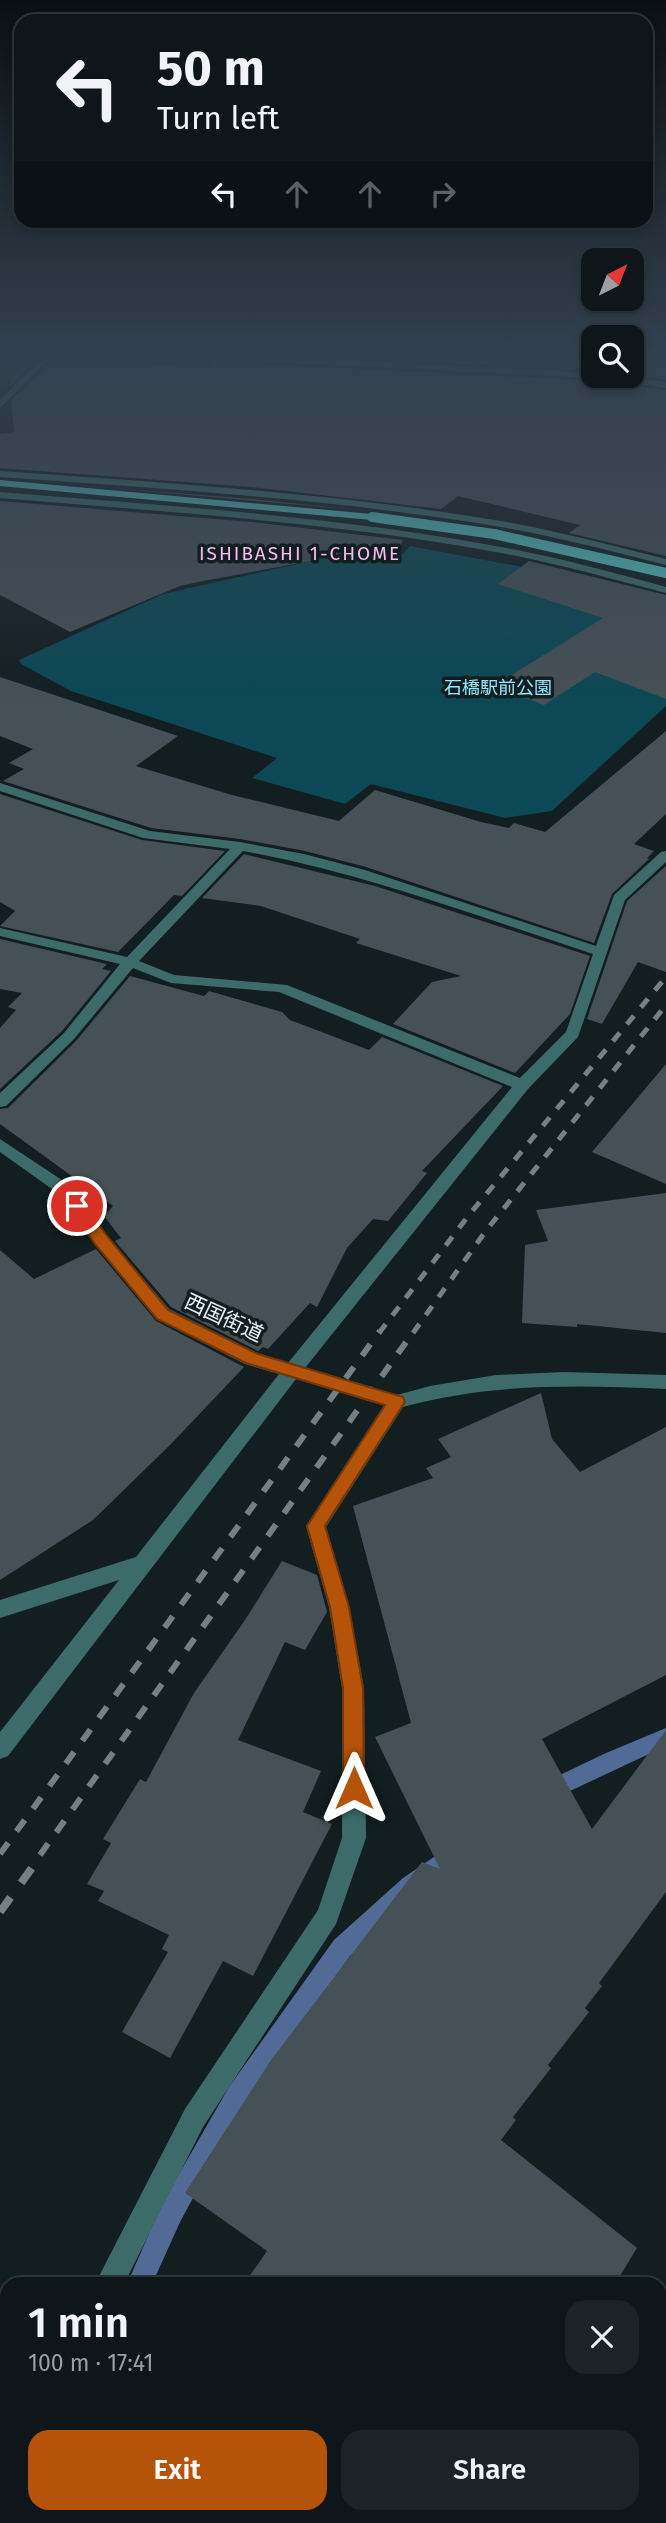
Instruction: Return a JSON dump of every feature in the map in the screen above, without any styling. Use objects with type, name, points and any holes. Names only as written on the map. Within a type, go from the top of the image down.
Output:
[{"type":"main road","points":[[0,484],[372,517],[505,536],[666,573]]},
{"type":"street","points":[[0,474],[420,512],[546,533],[666,564]]},
{"type":"street","points":[[0,495],[416,535],[561,563],[666,590]]},
{"type":"street","points":[[644,584],[666,564]]},
{"type":"street","points":[[0,787],[148,835],[240,846],[304,858],[360,873],[600,951]]},
{"type":"street","points":[[0,1102],[69,1036],[130,962],[240,846]]},
{"type":"street","points":[[0,1749],[293,1370],[522,1085],[573,1034],[619,898],[666,855]]},
{"type":"street","points":[[0,932],[130,962],[171,979],[282,988],[522,1085]]},
{"type":"street","name":"西国街道","points":[[0,1144],[65,1189],[101,1240],[163,1314],[252,1359],[397,1402]]},
{"type":"street","points":[[112,2277],[194,2118],[328,1916],[354,1838],[353,1688],[339,1607],[316,1526],[397,1402],[436,1389],[568,1378],[666,1382]]},
{"type":"street","points":[[0,1609],[142,1564]]},
{"type":"green space","name":"石橋駅前公園","points":[[410,546],[560,574],[666,644],[666,706],[552,811],[505,818],[371,784],[345,804],[252,778],[277,758],[71,691],[21,664],[19,660],[163,594],[334,556],[396,562]]},
{"type":"building","points":[[76,474],[666,474],[666,556],[569,533],[580,525],[458,496],[441,509],[251,487]]},
{"type":"building","points":[[112,488],[251,499],[368,511]]},
{"type":"building","points":[[0,501],[251,522],[403,540],[393,562],[338,556],[203,581],[180,586],[70,632],[0,595]]},
{"type":"building","points":[[529,561],[666,595],[666,699],[595,672],[544,705],[494,686],[603,618],[498,584]]},
{"type":"building","points":[[0,677],[178,736],[136,766],[232,795],[339,821],[375,790],[481,822],[509,828],[514,823],[545,832],[666,731],[666,814],[634,844],[654,851],[612,894],[594,943],[366,867],[305,851],[240,839],[151,828],[3,781],[24,769],[9,763],[33,749],[0,736]]},
{"type":"building","points":[[0,794],[142,840],[225,851],[182,896],[174,895],[118,952],[0,926],[15,911],[0,902]]},
{"type":"building","points":[[244,854],[375,886],[590,956],[570,1014],[515,1073],[393,1024],[432,982],[461,976],[356,943],[360,939],[261,906],[202,898]]},
{"type":"building","points":[[666,866],[666,972],[638,962],[602,1024],[587,1019],[627,901]]},
{"type":"building","points":[[0,939],[107,964],[102,969],[111,971],[62,1031],[0,1089],[0,1028],[16,1010],[8,1007],[22,993],[0,989]]},
{"type":"building","points":[[130,976],[204,996],[209,991],[282,1012],[290,1020],[369,1050],[382,1037],[503,1086],[422,1171],[427,1173],[388,1221],[373,1219],[347,1248],[317,1307],[310,1303],[268,1349],[263,1347],[258,1351],[171,1307],[115,1241],[121,1238],[104,1216],[113,1206],[0,1124],[0,1109],[8,1108],[76,1041]]},
{"type":"building","points":[[666,1064],[666,1184],[592,1152]]},
{"type":"building","points":[[666,1193],[666,1333],[577,1324],[577,1327],[522,1323],[525,1245],[548,1241],[536,1210]]},
{"type":"building","points":[[96,1249],[156,1321],[244,1367],[171,1444],[93,1520],[0,1580],[0,1250],[34,1279]]},
{"type":"building","points":[[541,1393],[552,1439],[580,1472],[666,1427],[666,1675],[542,1739],[592,1829],[666,1730],[666,1892],[599,1983],[602,1986],[585,2008],[589,2012],[548,2065],[551,2068],[513,2117],[516,2120],[501,2140],[637,2248],[619,2277],[249,2277],[267,2251],[185,2193],[271,2060],[422,1862],[440,1869],[375,1737],[411,1723],[353,1506],[433,1478],[426,1468],[451,1457],[438,1439]]},
{"type":"building","points":[[282,1561],[317,1575],[327,1612],[305,1650],[285,1642],[238,1740],[321,1771],[303,1812],[332,1824],[253,1976],[223,1961],[170,2058],[122,2032],[168,1952],[162,1949],[169,1935],[98,1901],[104,1891],[87,1884],[111,1843],[103,1839],[140,1779],[146,1782],[194,1693]]},
{"type":"waterway","points":[[548,1791],[666,1737]]},
{"type":"waterway","points":[[142,2277],[172,2211],[237,2095],[342,1948],[411,1885],[453,1854]]},
{"type":"railway","points":[[379,1333],[469,1215],[666,977]]},
{"type":"railway","points":[[413,1333],[485,1232],[666,1005]]},
{"type":"railway","points":[[0,1854],[380,1331]]},
{"type":"railway","points":[[40,1855],[414,1331]]},
{"type":"railway","points":[[0,1912],[42,1854]]},
{"type":"district","name":"ISHIBASHI 1-CHOME","points":[[300,553]]},
{"type":"route","points":[[77,1206],[101,1240],[163,1314],[252,1359],[397,1402],[316,1526],[339,1607],[353,1688],[354,1788]]}]
